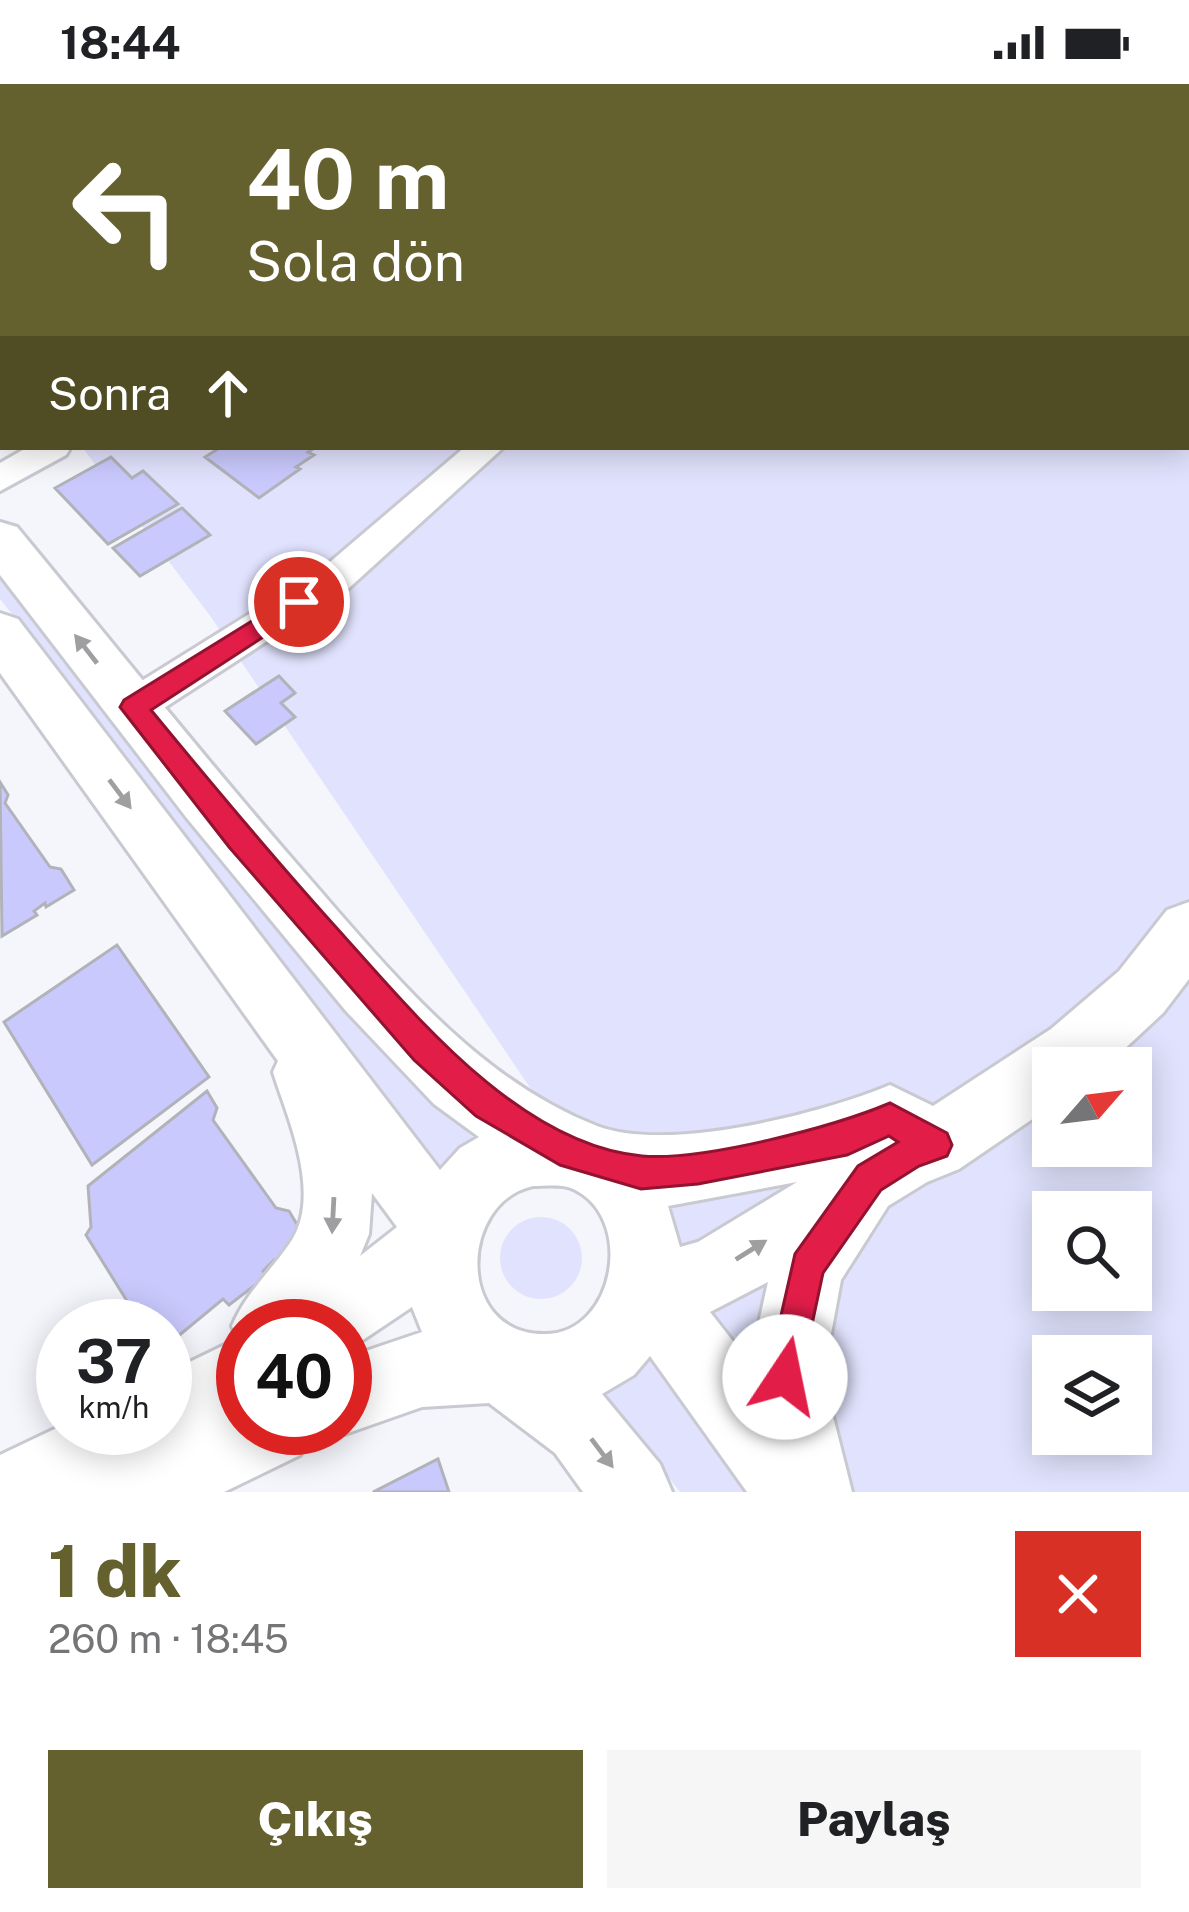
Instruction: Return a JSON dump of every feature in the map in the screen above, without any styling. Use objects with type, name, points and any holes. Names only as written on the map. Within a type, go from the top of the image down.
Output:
[{"type":"main road","points":[[0,540],[239,838],[425,1049],[488,1105],[613,1178],[641,1220],[648,1256],[644,1292],[628,1326],[604,1353],[572,1370],[538,1375],[503,1366],[453,1362],[372,1384]]},
{"type":"main road","points":[[0,633],[445,1234]]},
{"type":"main road","points":[[644,1292],[712,1275],[911,1152],[935,1145],[1074,1052],[1141,992],[1189,930]]},
{"type":"main road","points":[[290,1022],[335,1162],[333,1233],[310,1277],[292,1299]]},
{"type":"main road","points":[[632,1492],[582,1426],[478,1350],[457,1325],[443,1280],[445,1234],[458,1201],[481,1175],[508,1157],[540,1150],[572,1153],[641,1172],[664,1172],[847,1138],[890,1119],[935,1145]]},
{"type":"main road","points":[[812,1492],[785,1377],[807,1266],[870,1178]]},
{"type":"main road","points":[[360,1299],[445,1234]]},
{"type":"main road","points":[[644,1292],[707,1366],[794,1492]]},
{"type":"main road","points":[[138,1492],[216,1406]]},
{"type":"main road","points":[[10,1492],[86,1455]]},
{"type":"street","points":[[0,479],[49,450]]},
{"type":"street","points":[[134,707],[336,578],[485,450]]},
{"type":"shaded area","points":[[84,450],[1189,450],[1189,1492],[786,1492],[737,1393],[211,617]]},
{"type":"shaded area","points":[[0,576],[301,956],[402,1072],[478,1142],[435,1174],[126,757],[0,599]]},
{"type":"shaded area","points":[[541,1217],[570,1229],[582,1258],[570,1287],[541,1299],[512,1287],[500,1258],[512,1229]]},
{"type":"shaded area","points":[[650,1343],[747,1492],[680,1492],[591,1378]]},
{"type":"building","points":[[216,450],[311,450],[308,452],[314,455],[259,498],[205,457]]},
{"type":"building","points":[[111,457],[132,478],[143,471],[178,504],[108,544],[55,488]]},
{"type":"building","points":[[182,508],[210,535],[140,576],[113,548]]},
{"type":"building","points":[[279,676],[295,693],[281,703],[295,717],[256,744],[225,711]]},
{"type":"building","points":[[0,782],[8,795],[5,803],[50,867],[61,869],[74,890],[46,907],[45,903],[34,911],[37,915],[2,936]]},
{"type":"building","points":[[117,945],[209,1077],[92,1165],[4,1022]]},
{"type":"building","points":[[207,1091],[217,1108],[213,1120],[276,1208],[289,1211],[307,1241],[277,1264],[274,1260],[263,1271],[267,1276],[237,1299],[216,1299],[216,1305],[192,1325],[192,1299],[126,1299],[86,1235],[91,1227],[88,1186]]},
{"type":"building","points":[[438,1459],[449,1492],[373,1492]]},
{"type":"route","points":[[299,602],[134,707],[239,838],[425,1049],[488,1105],[572,1153],[641,1172],[698,1168],[847,1138],[890,1119],[935,1145],[911,1152],[870,1178],[807,1266],[785,1377]]}]
